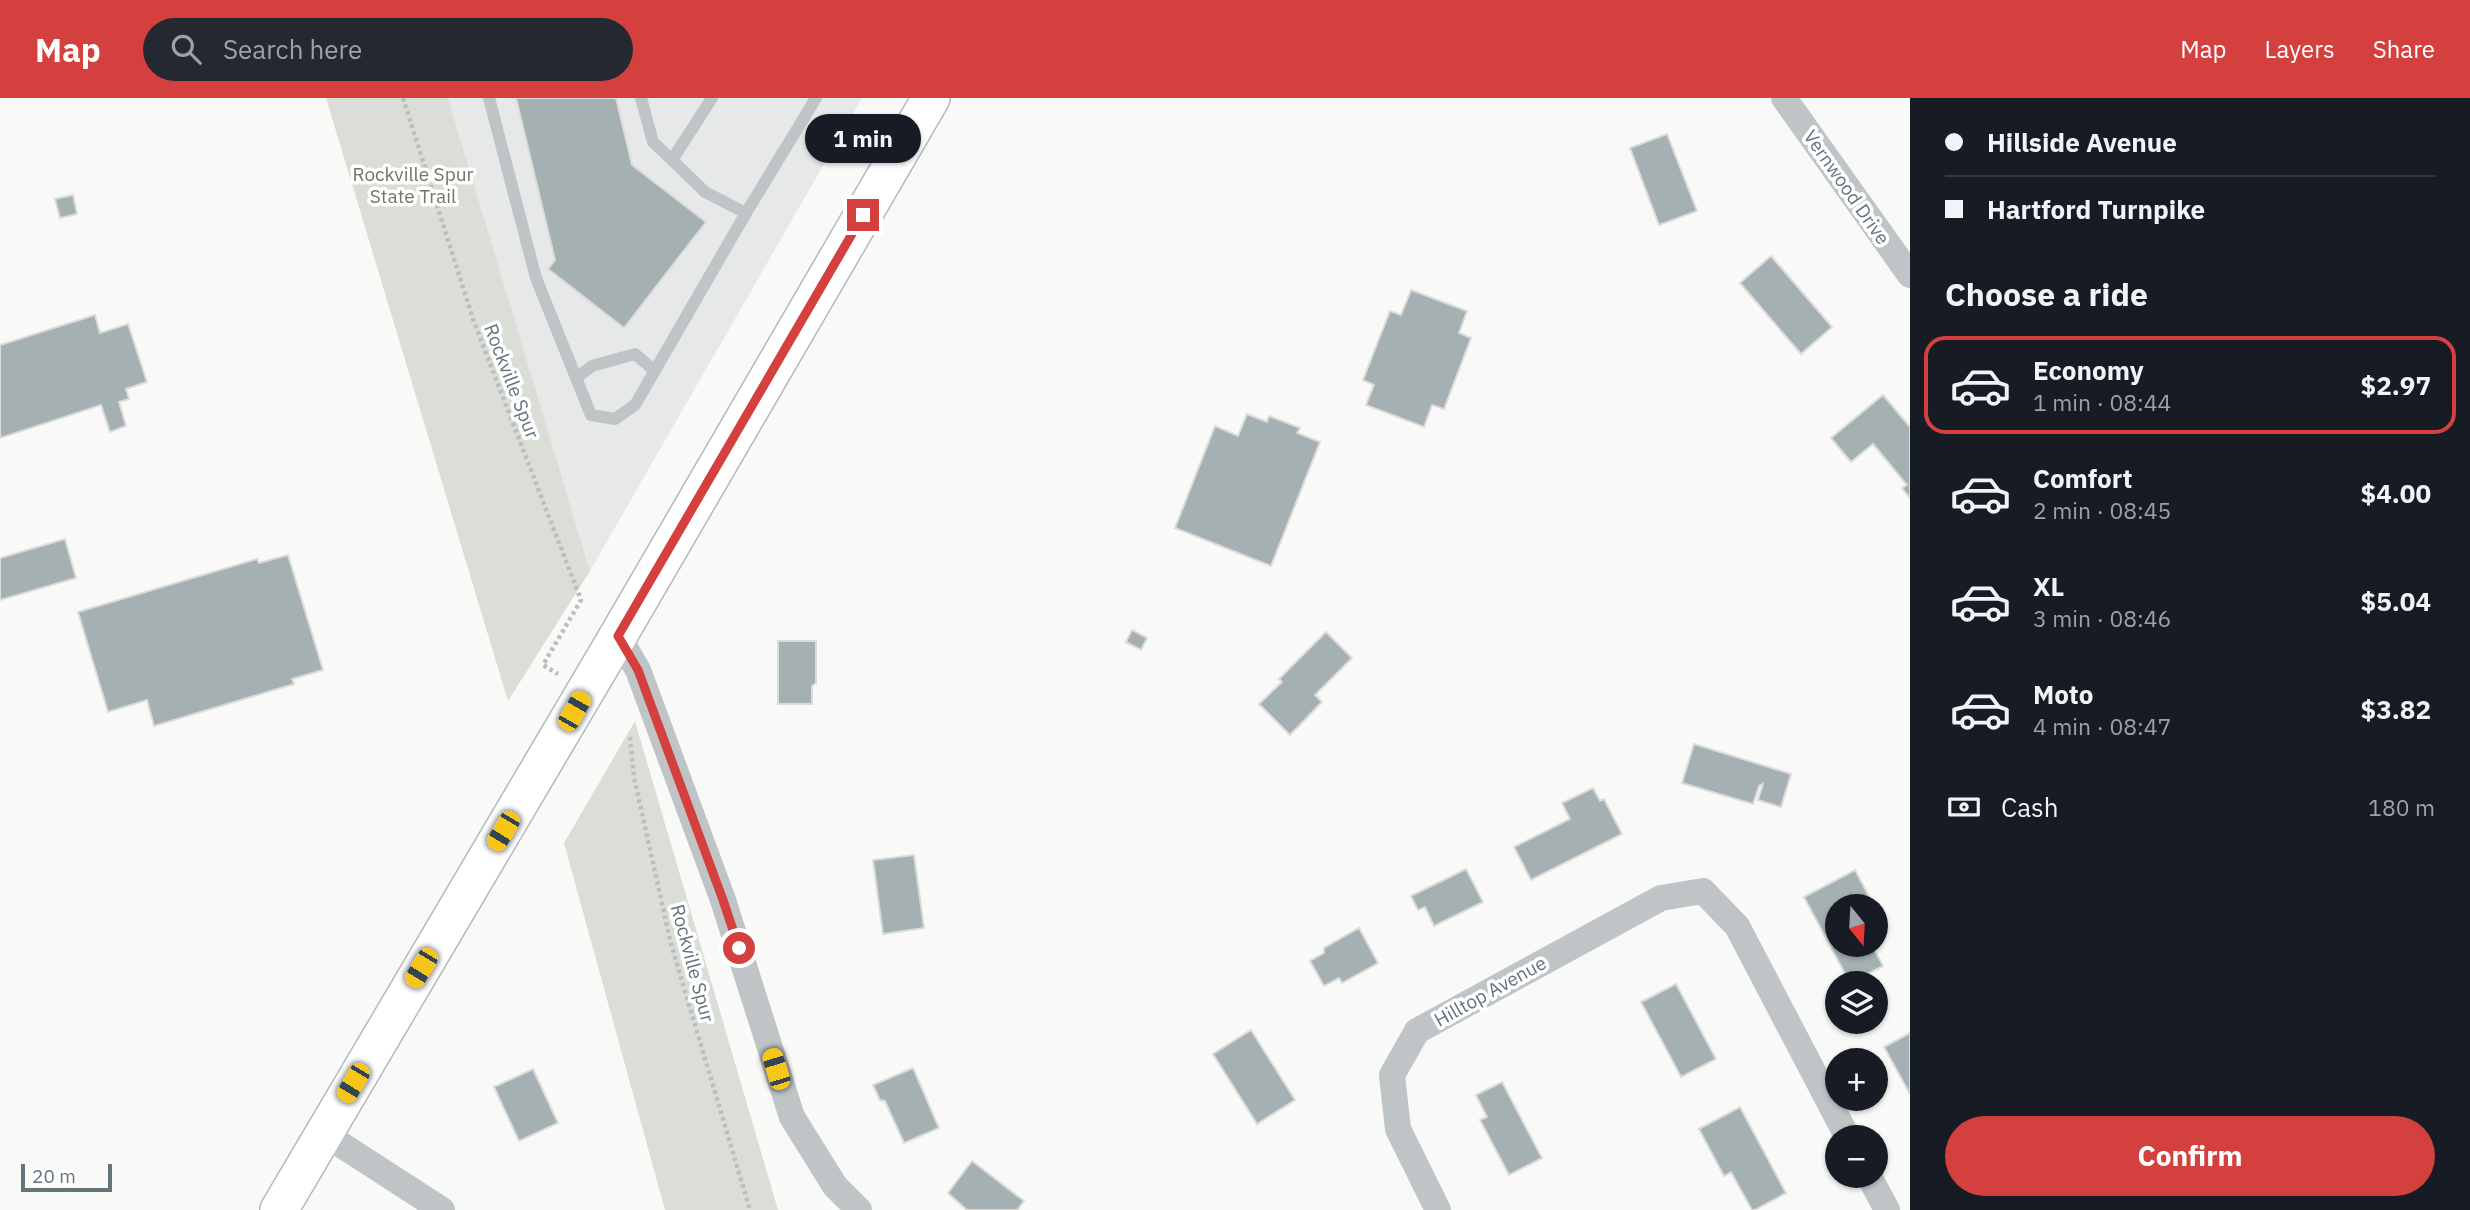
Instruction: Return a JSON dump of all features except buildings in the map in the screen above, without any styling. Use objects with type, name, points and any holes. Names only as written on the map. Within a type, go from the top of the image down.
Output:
[{"type":"main road","points":[[279,1210],[618,636],[931,98]]},
{"type":"street","name":"Vernwood Drive","points":[[1784,98],[1910,275]]},
{"type":"street","points":[[618,636],[638,670],[723,900],[792,1117],[835,1186],[859,1210]]},
{"type":"street","name":"Hilltop Avenue","points":[[1438,1210],[1398,1129],[1392,1075],[1417,1031],[1661,898],[1703,891],[1737,926],[1841,1125]]},
{"type":"street","points":[[323,1133],[442,1210]]},
{"type":"street","points":[[1875,1188],[1886,1210]]},
{"type":"lane","points":[[489,98],[536,278],[591,415],[615,419],[635,405],[816,98]]},
{"type":"lane","points":[[641,98],[653,142],[705,192],[746,213]]},
{"type":"lane","points":[[672,160],[712,98]]},
{"type":"lane","points":[[576,378],[592,366],[612,358],[635,354],[655,371]]},
{"type":"path","name":"Rockville Spur","points":[[403,98],[474,322],[581,600],[543,665]]},
{"type":"path","name":"Rockville Spur","points":[[629,726],[634,777],[671,944],[750,1210]]},
{"type":"shaded area","points":[[448,98],[862,98],[590,571],[511,309]]},
{"type":"green space","name":"Rockville Spur State Trail","points":[[326,98],[448,98],[590,571],[508,701]]},
{"type":"green space","points":[[635,721],[778,1210],[665,1210],[564,843]]},
{"type":"route","points":[[739,948],[638,670],[618,636],[863,215]]}]
